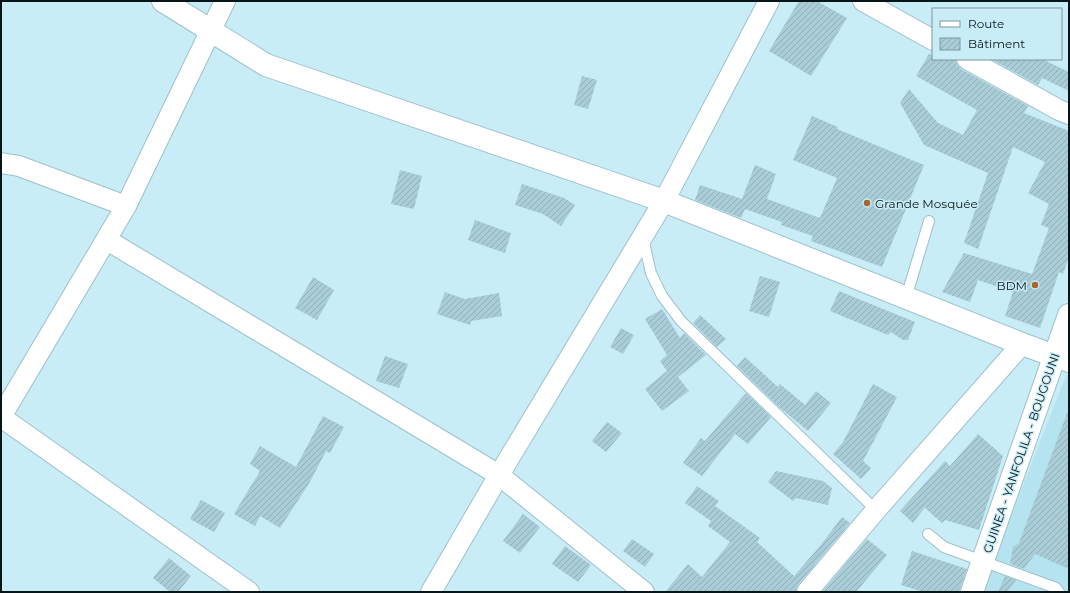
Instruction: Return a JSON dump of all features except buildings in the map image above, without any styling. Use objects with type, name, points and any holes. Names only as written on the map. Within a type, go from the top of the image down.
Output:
[{"type":"street","points":[[163,1],[210,32],[266,65],[664,201],[1022,344],[1062,358]]},
{"type":"street","points":[[225,1],[126,206],[107,240],[3,408],[249,592]]},
{"type":"street","points":[[431,592],[499,475],[664,201],[769,1]]},
{"type":"street","points":[[863,1],[932,39]]},
{"type":"street","points":[[969,60],[1059,110],[1069,114]]},
{"type":"street","points":[[1,163],[19,166],[126,206]]},
{"type":"street","points":[[107,240],[499,475],[644,592]]},
{"type":"street","name":"GUINEA - YANFOLILA - BOUGOUNI","points":[[972,592],[1062,358],[1069,315]]},
{"type":"street","points":[[807,592],[876,510],[1022,344]]},
{"type":"lane","points":[[906,298],[930,221]]},
{"type":"lane","points":[[643,237],[651,273],[662,296],[681,321],[876,510]]},
{"type":"lane","points":[[928,534],[944,547],[1056,588],[1059,592]]},
{"type":"shaded area","points":[[1069,368],[1069,592],[981,592],[985,582]]},
{"type":"place","name":"Grande Mosquée","points":[[867,203]]},
{"type":"place","name":"BDM","points":[[1035,285]]}]
